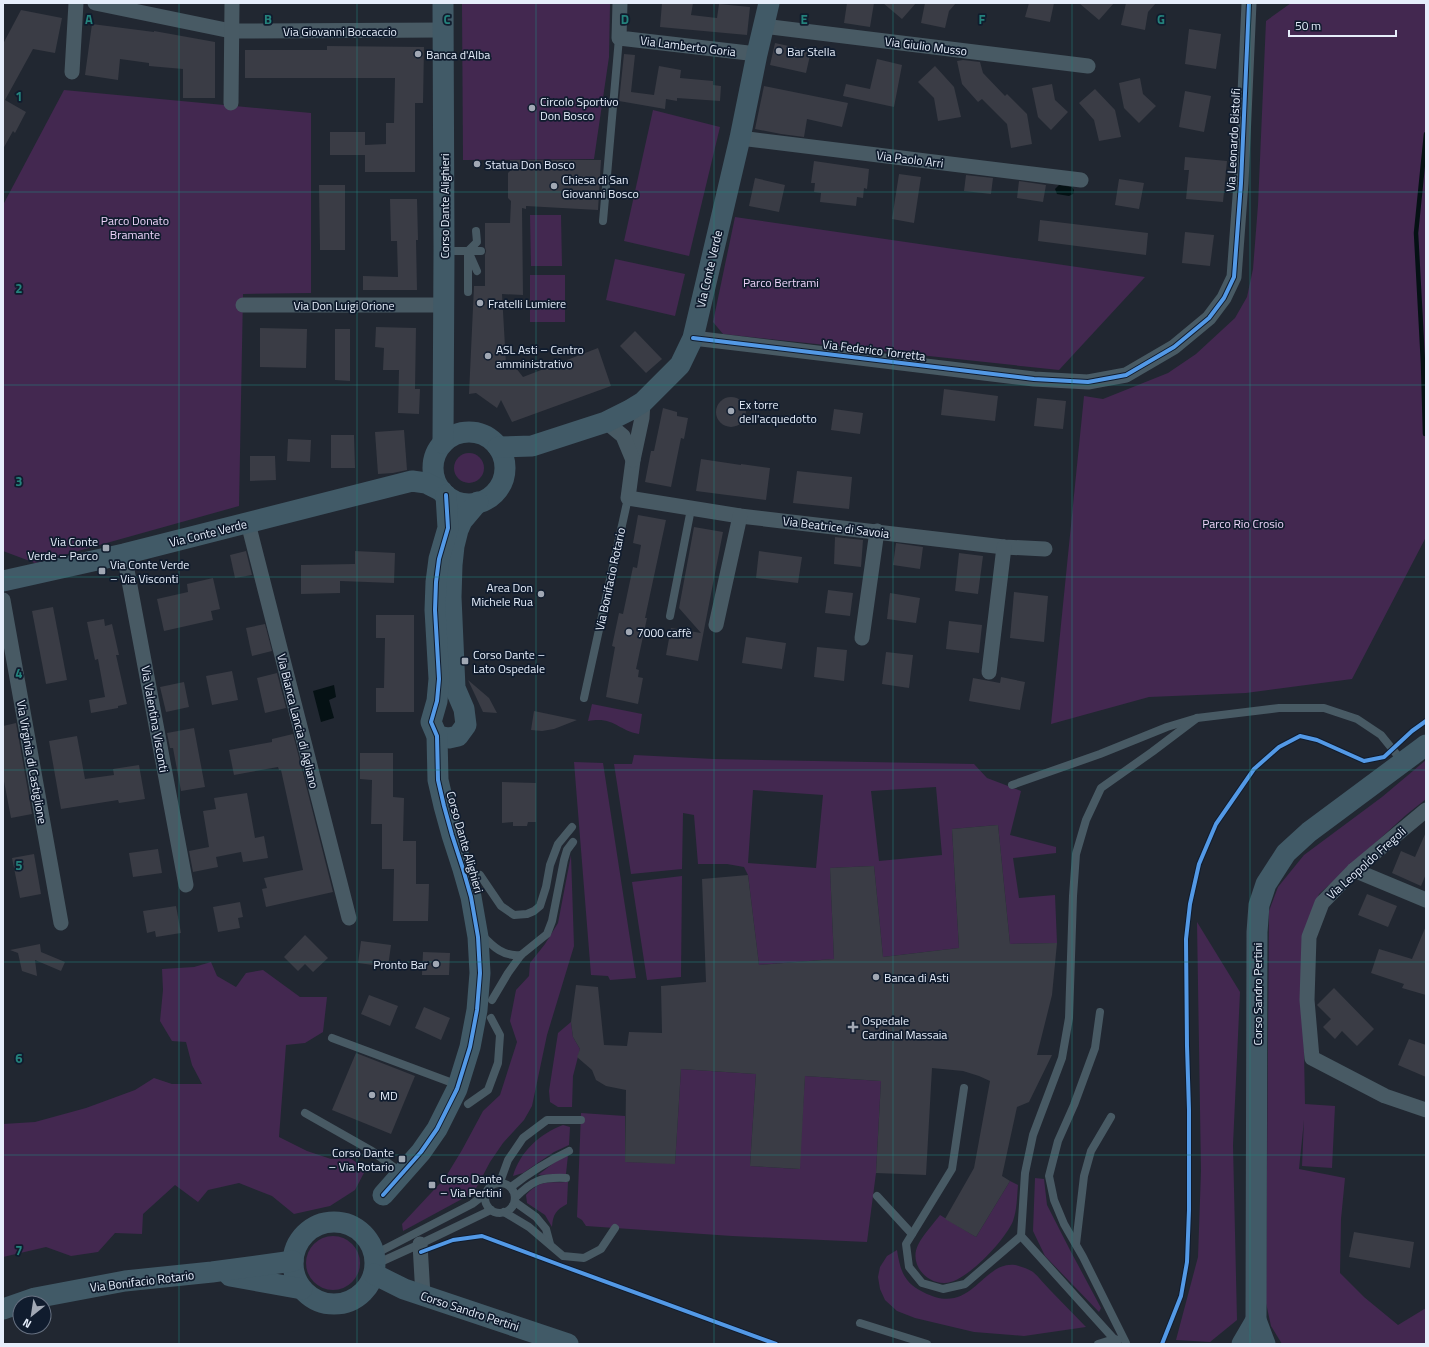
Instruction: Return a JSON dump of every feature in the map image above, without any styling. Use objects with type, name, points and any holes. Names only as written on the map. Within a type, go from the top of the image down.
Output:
[{"type":"street","points":[[72,72],[76,3]]},
{"type":"street","name":"Via Giovanni Boccaccio","points":[[95,3],[231,31],[443,30]]},
{"type":"street","points":[[231,103],[232,3]]},
{"type":"street","name":"Corso Dante Alighieri","points":[[443,3],[443,443]]},
{"type":"street","points":[[619,38],[620,3]]},
{"type":"street","name":"Via Conte Verde","points":[[498,447],[532,446],[606,422],[643,402],[680,365],[693,338],[740,138],[769,3]]},
{"type":"street","name":"Via Leonardo Bistolfi","points":[[1234,277],[1241,183],[1249,3]]},
{"type":"street","name":"Via Giulio Musso","points":[[763,26],[1088,66]]},
{"type":"street","name":"Via Lamberto Goria","points":[[619,38],[757,54]]},
{"type":"street","name":"Via Paolo Arri","points":[[740,138],[1081,180]]},
{"type":"street","name":"Via Federico Torretta","points":[[693,338],[1051,381],[1088,382],[1126,375],[1174,346],[1209,318],[1224,298],[1234,277]]},
{"type":"street","name":"Via Don Luigi Orione","points":[[243,305],[444,304]]},
{"type":"street","name":"Via Bonifacio Rotario","points":[[628,498],[633,460],[642,418],[643,402]]},
{"type":"street","points":[[444,410],[464,432]]},
{"type":"street","points":[[606,422],[623,436],[633,460]]},
{"type":"street","points":[[464,432],[474,432],[492,440],[504,457],[505,468],[503,480],[497,490],[488,498],[478,502],[467,503],[456,501],[444,493],[437,484],[434,475],[433,466],[436,454],[443,443],[456,434],[464,432]]},
{"type":"street","name":"Via Conte Verde","points":[[505,468],[532,446]]},
{"type":"street","name":"Via Conte Verde","points":[[3,581],[124,554],[412,481],[433,466]]},
{"type":"street","name":"Via Conte Verde","points":[[412,481],[426,483],[444,493]]},
{"type":"street","name":"Corso Dante Alighieri","points":[[383,1195],[421,1152],[437,1129],[459,1085],[470,1047],[477,1010],[480,973],[476,929],[469,890],[452,835],[438,780],[437,736],[431,722],[437,701],[439,679],[436,640],[436,589],[439,560],[448,528],[444,493]]},
{"type":"street","name":"Via Beatrice di Savoia","points":[[628,498],[740,516],[1004,547],[1045,549]]},
{"type":"street","points":[[437,736],[449,738],[458,736],[466,725],[464,709],[455,688],[451,597],[452,565],[454,546],[458,530],[462,521],[478,502]]},
{"type":"street","points":[[716,625],[740,516]]},
{"type":"street","name":"Via Bianca Lancia di Agliano","points":[[248,523],[349,918]]},
{"type":"street","points":[[862,638],[876,532]]},
{"type":"street","points":[[989,672],[1004,547]]},
{"type":"street","name":"Via Valentina Visconti","points":[[124,554],[186,885]]},
{"type":"street","name":"Via Virginia di Castiglione","points":[[3,600],[61,923]]},
{"type":"street","name":"Corso Sandro Pertini","points":[[1265,1344],[1256,1320],[1257,932],[1259,905],[1266,884],[1286,853],[1309,832],[1426,745]]},
{"type":"street","name":"Via Leopoldo Fregoli","points":[[1426,810],[1354,870],[1322,903],[1309,937],[1307,1000],[1312,1058],[1386,1096],[1426,1110]]},
{"type":"street","points":[[1354,870],[1426,900]]},
{"type":"street","points":[[334,1222],[347,1224],[356,1228],[365,1235],[371,1244],[375,1264],[368,1286],[359,1296],[346,1302],[334,1304],[322,1302],[311,1297],[302,1289],[297,1280],[293,1260],[296,1248],[306,1233],[322,1224],[334,1222]]},
{"type":"street","points":[[420,1244],[423,1296]]},
{"type":"street","name":"Via Bonifacio Rotario","points":[[3,1309],[35,1298],[125,1281],[212,1272],[293,1260]]},
{"type":"street","name":"Corso Sandro Pertini","points":[[375,1264],[404,1289],[568,1344]]},
{"type":"street","name":"Via Bonifacio Rotario","points":[[212,1272],[302,1289]]},
{"type":"street","points":[[1242,1344],[1256,1320]]},
{"type":"lane","points":[[602,221],[619,38]]},
{"type":"lane","points":[[468,292],[468,251],[477,242],[476,231]]},
{"type":"lane","points":[[444,251],[481,251]]},
{"type":"lane","points":[[468,251],[477,271]]},
{"type":"lane","name":"Via Bonifacio Rotario","points":[[584,698],[628,498]]},
{"type":"lane","points":[[670,616],[691,509]]},
{"type":"lane","points":[[1012,785],[1100,754],[1167,727],[1197,718],[1279,708],[1324,708],[1357,719],[1381,736],[1403,762]]},
{"type":"lane","points":[[1128,1343],[1114,1339],[1021,1236],[1024,1173],[1033,1135],[1062,1058],[1069,1018],[1073,896],[1076,854],[1086,820],[1101,788],[1197,718]]},
{"type":"lane","points":[[480,875],[501,906],[514,914],[527,914],[534,911],[540,906],[546,887],[550,866],[558,844],[572,827]]},
{"type":"lane","points":[[492,1000],[503,980],[521,955],[547,934],[552,921],[564,860],[567,850],[573,842]]},
{"type":"lane","points":[[476,929],[492,947],[505,954],[521,955]]},
{"type":"lane","points":[[1100,1012],[1095,1048],[1074,1105],[1058,1141],[1049,1176],[1054,1200],[1064,1224],[1128,1343]]},
{"type":"lane","points":[[468,1104],[488,1090],[498,1063],[500,1035],[491,1018]]},
{"type":"lane","points":[[332,1038],[459,1085]]},
{"type":"lane","points":[[964,1088],[952,1169],[906,1244],[909,1267],[922,1283],[943,1289],[965,1284],[1021,1236]]},
{"type":"lane","points":[[305,1114],[372,1151],[402,1174]]},
{"type":"lane","points":[[1076,1244],[1084,1176],[1087,1164],[1091,1151],[1111,1117]]},
{"type":"lane","points":[[500,1182],[508,1160],[523,1138],[547,1120],[581,1120]]},
{"type":"lane","points":[[511,1187],[540,1166],[569,1151]]},
{"type":"lane","points":[[515,1200],[534,1181],[552,1178],[566,1178]]},
{"type":"lane","points":[[375,1264],[472,1204],[485,1194],[491,1186],[500,1182],[508,1184],[514,1190],[515,1200],[513,1206],[504,1212]]},
{"type":"lane","points":[[485,1194],[486,1203],[491,1210],[495,1212],[504,1212],[529,1227],[563,1256],[584,1258],[602,1249],[615,1228]]},
{"type":"lane","points":[[877,1196],[912,1234]]},
{"type":"lane","points":[[515,1200],[536,1217],[546,1229],[550,1244]]},
{"type":"lane","points":[[375,1264],[491,1210]]},
{"type":"lane","points":[[860,1323],[927,1344]]},
{"type":"lane","points":[[1098,1344],[1114,1339]]},
{"type":"green space","name":"Circolo Sportivo Don Bosco","points":[[462,3],[610,3],[609,57],[594,159],[463,160]]},
{"type":"green space","name":"Parco Rio Crosio","points":[[1291,3],[1426,3],[1426,537],[1352,679],[1246,693],[1149,697],[1051,724],[1084,396],[1103,399],[1168,373],[1196,354],[1235,318],[1247,297],[1253,269],[1258,205],[1266,21]]},
{"type":"green space","name":"Parco Donato Bramante","points":[[64,90],[311,113],[311,293],[243,294],[239,506],[35,563],[3,551],[3,205]]},
{"type":"green space","points":[[653,110],[720,127],[689,256],[624,241]]},
{"type":"green space","points":[[530,215],[561,215],[562,266],[531,266]]},
{"type":"green space","name":"Parco Bertrami","points":[[735,217],[1145,277],[1059,370],[723,334],[713,322]]},
{"type":"green space","points":[[615,259],[685,274],[675,316],[606,300]]},
{"type":"green space","points":[[530,275],[565,275],[565,322],[530,322]]},
{"type":"green space","points":[[469,453],[480,457],[484,468],[480,479],[469,483],[458,479],[454,468],[458,457]]},
{"type":"green space","points":[[592,704],[642,714],[639,734],[625,730],[604,720],[588,721]]},
{"type":"green space","points":[[634,755],[714,759],[974,764],[987,778],[1021,791],[1010,835],[1056,847],[1056,853],[1013,858],[1019,898],[1055,895],[1057,943],[1010,944],[998,825],[952,829],[959,948],[883,957],[874,866],[830,868],[834,959],[759,965],[748,875],[744,867],[727,864],[698,864],[694,815],[683,813],[682,869],[631,874],[614,764],[632,764]],"holes":[[[936,787],[942,855],[879,861],[871,791]],[[753,790],[823,795],[816,868],[748,863]]]},
{"type":"green space","points":[[1426,760],[1426,799],[1406,815],[1319,894],[1302,947],[1305,1104],[1335,1106],[1332,1168],[1302,1166],[1304,1120],[1299,1169],[1345,1178],[1341,1219],[1340,1273],[1364,1297],[1398,1325],[1426,1308],[1426,1344],[1282,1344],[1271,1326],[1266,1303],[1269,911],[1278,887],[1304,855],[1382,797]]},
{"type":"green space","points":[[574,762],[603,763],[636,978],[610,980],[608,976],[591,975]]},
{"type":"green space","points":[[571,855],[574,946],[547,1035],[532,1106],[524,1120],[503,1143],[490,1162],[473,1193],[403,1231],[402,1224],[445,1178],[483,1111],[500,1095],[517,1042],[510,1021],[516,990],[529,976],[530,963],[545,944],[558,923]]},
{"type":"green space","points":[[682,876],[681,977],[647,980],[632,882]]},
{"type":"green space","points":[[1197,922],[1240,992],[1233,1145],[1237,1320],[1210,1342],[1176,1340],[1198,1257],[1201,1171]]},
{"type":"green space","points":[[211,962],[217,976],[236,987],[246,973],[263,970],[300,997],[327,997],[323,1032],[305,1043],[286,1045],[279,1137],[307,1151],[331,1159],[350,1158],[366,1169],[355,1190],[330,1206],[294,1214],[272,1196],[239,1183],[208,1190],[198,1202],[175,1185],[143,1214],[142,1234],[115,1233],[98,1252],[71,1256],[46,1247],[3,1257],[3,1124],[35,1122],[86,1108],[135,1090],[154,1078],[172,1084],[202,1084],[192,1065],[186,1042],[172,1041],[160,1021],[163,990],[162,969],[194,967]]},
{"type":"green space","points":[[571,1022],[573,1037],[580,1049],[573,1076],[572,1107],[558,1107],[550,1102],[549,1091],[558,1033]]},
{"type":"green space","points":[[681,1069],[756,1074],[750,1166],[799,1169],[805,1076],[881,1081],[876,1173],[867,1242],[732,1236],[586,1226],[582,1220],[577,1217],[581,1113],[625,1116],[625,1162],[675,1163]]},
{"type":"green space","points":[[563,1125],[570,1127],[569,1145],[554,1152],[523,1173],[513,1176],[520,1159],[532,1145],[546,1133]]},
{"type":"green space","points":[[568,1155],[566,1174],[538,1175],[555,1162]]},
{"type":"green space","points":[[1035,1178],[1044,1179],[1047,1205],[1101,1308],[1099,1312],[1045,1256],[1033,1231]]},
{"type":"green space","points":[[1010,1181],[1018,1185],[1017,1203],[1014,1217],[1009,1229],[994,1249],[973,1269],[953,1281],[944,1283],[937,1282],[925,1276],[917,1265],[916,1252],[922,1238],[940,1215],[976,1237]]},
{"type":"green space","points":[[550,1182],[568,1182],[567,1204],[560,1208],[556,1213],[553,1219],[552,1227],[545,1215],[527,1203],[526,1195],[536,1186],[541,1184]]},
{"type":"green space","points":[[328,1236],[338,1236],[348,1240],[356,1248],[360,1258],[360,1268],[356,1278],[348,1286],[338,1290],[328,1290],[318,1286],[310,1278],[306,1268],[306,1258],[310,1248],[318,1240]]},
{"type":"green space","points":[[897,1250],[902,1270],[907,1280],[923,1292],[940,1298],[953,1298],[965,1294],[993,1271],[1003,1266],[1015,1265],[1027,1269],[1035,1274],[1086,1327],[1024,1336],[974,1332],[915,1318],[897,1311],[885,1300],[880,1289],[878,1277],[880,1267],[887,1256]]},
{"type":"shaded area","points":[[1059,185],[1072,187],[1074,190],[1073,194],[1069,196],[1057,194],[1055,189]]},
{"type":"shaded area","points":[[334,685],[336,697],[329,700],[334,718],[321,722],[313,691]]},
{"type":"building","points":[[662,3],[693,3],[691,15],[717,18],[719,4],[750,7],[747,35],[660,27]]},
{"type":"building","points":[[847,3],[874,3],[870,27],[844,23]]},
{"type":"building","points":[[883,3],[916,3],[902,19]]},
{"type":"building","points":[[925,3],[956,3],[949,11],[945,28],[921,23]]},
{"type":"building","points":[[1029,3],[1054,3],[1050,22],[1025,17]]},
{"type":"building","points":[[1079,3],[1114,3],[1099,20]]},
{"type":"building","points":[[1126,3],[1156,3],[1148,12],[1145,30],[1121,25]]},
{"type":"building","points":[[21,10],[62,18],[55,53],[33,49],[5,100],[26,112],[15,133],[13,131],[3,149],[3,44]]},
{"type":"building","points":[[92,24],[154,31],[215,42],[215,98],[183,98],[183,69],[149,66],[149,63],[120,59],[118,80],[85,75]]},
{"type":"building","points":[[1189,29],[1221,34],[1216,69],[1185,64]]},
{"type":"building","points":[[775,43],[811,51],[806,73],[770,65]]},
{"type":"building","points":[[327,46],[424,47],[423,103],[415,103],[415,172],[365,172],[365,155],[330,155],[330,132],[365,132],[365,145],[386,144],[386,123],[394,123],[395,78],[245,78],[245,50],[327,50]]},
{"type":"building","points":[[624,54],[635,55],[631,92],[654,95],[659,66],[681,70],[680,78],[713,81],[713,85],[721,86],[720,101],[677,98],[677,101],[666,99],[665,109],[619,101]]},
{"type":"building","points":[[877,59],[902,65],[894,107],[843,96],[846,84],[870,89]]},
{"type":"building","points":[[963,60],[980,62],[983,73],[1005,96],[1007,94],[1027,114],[1032,144],[1011,148],[1007,124],[982,99],[978,102],[962,84],[957,61]]},
{"type":"building","points":[[935,66],[954,87],[961,117],[938,121],[934,98],[918,82]]},
{"type":"building","points":[[1140,78],[1143,94],[1156,106],[1139,123],[1124,108],[1119,83]]},
{"type":"building","points":[[1052,84],[1055,100],[1068,112],[1051,130],[1038,117],[1032,88]]},
{"type":"building","points":[[764,86],[848,103],[842,127],[807,119],[804,137],[755,129]]},
{"type":"building","points":[[1095,89],[1115,110],[1121,137],[1099,141],[1094,120],[1079,103]]},
{"type":"building","points":[[1185,91],[1211,96],[1204,132],[1179,127]]},
{"type":"building","points":[[1185,157],[1227,161],[1223,202],[1186,199],[1189,170],[1184,170]]},
{"type":"building","points":[[510,160],[601,160],[598,210],[526,206],[526,209],[522,208],[523,295],[502,294],[506,364],[516,368],[523,377],[598,348],[611,386],[512,422],[501,400],[497,408],[476,393],[469,394],[474,286],[485,286],[485,223],[510,223],[511,201],[508,198],[508,173],[511,170]]},
{"type":"building","points":[[814,161],[869,169],[867,189],[864,188],[863,198],[857,197],[856,206],[820,202],[821,193],[814,192],[815,183],[811,183]]},
{"type":"building","points":[[899,174],[921,177],[914,223],[892,219]]},
{"type":"building","points":[[966,175],[993,178],[991,194],[964,191]]},
{"type":"building","points":[[755,178],[785,185],[779,212],[749,206]]},
{"type":"building","points":[[1119,179],[1144,183],[1139,209],[1115,205]]},
{"type":"building","points":[[1019,181],[1046,185],[1043,202],[1017,198]]},
{"type":"building","points":[[319,185],[345,185],[345,250],[320,250]]},
{"type":"building","points":[[390,199],[417,199],[417,290],[363,290],[363,276],[398,277],[397,241],[391,241]]},
{"type":"building","points":[[1040,220],[1148,233],[1146,255],[1038,241]]},
{"type":"building","points":[[1185,232],[1214,235],[1210,266],[1182,263]]},
{"type":"building","points":[[376,327],[416,328],[415,389],[420,389],[419,414],[398,413],[399,370],[383,370],[384,348],[375,347]]},
{"type":"building","points":[[260,328],[307,329],[306,368],[260,367]]},
{"type":"building","points":[[335,329],[350,329],[350,381],[335,380]]},
{"type":"building","points":[[635,331],[662,359],[646,373],[620,346]]},
{"type":"building","points":[[944,389],[998,396],[995,421],[941,415]]},
{"type":"building","name":"Ex torre dell'acquedotto","points":[[731,397],[742,401],[746,412],[742,423],[731,427],[720,423],[716,412],[720,401]]},
{"type":"building","points":[[1037,398],[1066,401],[1063,429],[1034,426]]},
{"type":"building","points":[[663,408],[677,412],[677,416],[688,418],[684,439],[681,438],[671,487],[645,482],[651,451],[654,451]]},
{"type":"building","points":[[834,409],[863,413],[860,434],[831,430]]},
{"type":"building","points":[[404,430],[407,470],[378,474],[375,432]]},
{"type":"building","points":[[331,435],[354,435],[355,468],[331,468]]},
{"type":"building","points":[[288,439],[311,440],[310,462],[287,461]]},
{"type":"building","points":[[250,456],[275,456],[276,480],[250,481]]},
{"type":"building","points":[[701,459],[770,468],[766,500],[696,491]]},
{"type":"building","points":[[797,471],[852,477],[849,509],[793,503]]},
{"type":"building","points":[[638,515],[666,520],[645,618],[647,618],[636,669],[639,670],[638,677],[643,678],[638,704],[606,697],[615,647],[612,646],[619,613],[623,614],[633,567],[637,568],[641,545],[633,543]]},
{"type":"building","points":[[694,527],[723,532],[698,661],[666,655],[671,628],[701,633],[679,608]]},
{"type":"building","points":[[835,537],[863,540],[861,567],[834,564]]},
{"type":"building","points":[[896,543],[923,547],[920,569],[893,565]]},
{"type":"building","points":[[246,551],[252,575],[235,578],[230,555]]},
{"type":"building","points":[[355,551],[395,553],[394,583],[340,581],[340,593],[301,594],[301,565],[355,564]]},
{"type":"building","points":[[759,551],[802,557],[798,583],[756,578]]},
{"type":"building","points":[[959,553],[983,556],[978,594],[955,591]]},
{"type":"building","points":[[213,578],[220,609],[211,611],[213,620],[164,631],[157,599],[188,592],[187,584]]},
{"type":"building","points":[[828,590],[853,593],[850,616],[825,613]]},
{"type":"building","points":[[1014,592],[1048,596],[1044,642],[1010,638]]},
{"type":"building","points":[[890,593],[920,598],[916,623],[887,619]]},
{"type":"building","points":[[53,607],[67,680],[46,684],[32,611]]},
{"type":"building","points":[[376,615],[414,615],[414,712],[376,712],[376,688],[384,688],[385,638],[376,638]]},
{"type":"building","points":[[104,619],[105,626],[112,624],[119,655],[116,655],[127,704],[118,706],[118,708],[91,713],[89,700],[105,697],[98,659],[95,660],[87,622]]},
{"type":"building","points":[[949,621],[982,625],[979,653],[946,649]]},
{"type":"building","points":[[265,624],[272,651],[252,656],[246,628]]},
{"type":"building","points":[[746,637],[786,643],[782,669],[742,663]]},
{"type":"building","points":[[817,647],[847,650],[844,681],[814,677]]},
{"type":"building","points":[[886,652],[913,655],[909,688],[882,684]]},
{"type":"building","points":[[232,671],[238,700],[212,705],[206,676]]},
{"type":"building","points":[[277,673],[286,708],[265,713],[257,678]]},
{"type":"building","points":[[1001,677],[1025,682],[1020,710],[969,701],[973,678],[1000,683]]},
{"type":"building","points":[[468,680],[489,698],[497,713],[483,712]]},
{"type":"building","points":[[184,682],[189,707],[166,712],[160,687]]},
{"type":"building","points":[[534,711],[577,720],[554,729],[542,731],[531,730]]},
{"type":"building","points":[[16,723],[32,814],[11,818],[3,776],[3,726]]},
{"type":"building","points":[[194,728],[205,787],[181,791],[173,748],[170,748],[167,733]]},
{"type":"building","points":[[293,734],[333,892],[266,907],[262,889],[267,888],[264,878],[303,870],[281,770],[279,770],[278,767],[234,775],[229,750],[272,742],[272,739]]},
{"type":"building","points":[[77,736],[85,779],[114,775],[113,769],[139,765],[145,799],[119,803],[118,800],[61,809],[49,741]]},
{"type":"building","points":[[360,753],[393,753],[393,797],[404,798],[403,841],[416,841],[416,884],[429,884],[428,921],[393,921],[394,869],[382,869],[382,824],[371,824],[372,780],[360,779]]},
{"type":"building","points":[[502,782],[536,783],[536,822],[528,822],[527,826],[513,826],[513,822],[502,823]]},
{"type":"building","points":[[247,793],[255,838],[264,836],[268,858],[243,862],[241,852],[216,857],[218,867],[193,872],[189,851],[209,847],[203,811],[216,809],[214,798]]},
{"type":"building","name":"Ospedale Cardinal Massaia","points":[[998,825],[1010,944],[1057,943],[1052,995],[1037,1055],[1052,1055],[1029,1102],[1017,1107],[1002,1176],[1010,1181],[976,1237],[945,1219],[974,1168],[990,1081],[963,1071],[932,1068],[926,1175],[876,1173],[881,1081],[805,1076],[800,1169],[750,1166],[756,1074],[681,1069],[675,1164],[625,1162],[626,1090],[606,1086],[596,1080],[592,1070],[577,1057],[580,1049],[573,1037],[571,1022],[576,985],[598,987],[604,1045],[627,1046],[629,1032],[662,1033],[661,986],[706,982],[702,879],[748,875],[759,965],[834,959],[830,868],[874,866],[883,957],[959,948],[952,829]]},
{"type":"building","points":[[1426,832],[1426,874],[1421,886],[1392,873],[1401,851],[1415,857]]},
{"type":"building","points":[[158,849],[162,873],[133,877],[129,853]]},
{"type":"building","points":[[34,854],[41,894],[20,898],[12,858]]},
{"type":"building","points":[[1367,894],[1397,906],[1388,927],[1358,915]]},
{"type":"building","points":[[240,902],[243,917],[238,918],[240,928],[218,932],[213,907]]},
{"type":"building","points":[[176,906],[181,933],[156,937],[155,931],[147,933],[143,911]]},
{"type":"building","points":[[1426,926],[1426,995],[1402,988],[1404,984],[1371,973],[1379,949],[1412,959]]},
{"type":"building","points":[[305,935],[328,958],[313,972],[305,964],[298,971],[284,957]]},
{"type":"building","points":[[361,941],[391,945],[388,967],[358,963]]},
{"type":"building","points":[[40,944],[41,952],[65,962],[61,971],[35,960],[37,976],[22,971],[18,953],[10,950]]},
{"type":"building","name":"Pronto Bar","points":[[423,952],[450,953],[449,975],[422,975]]},
{"type":"building","points":[[1334,988],[1374,1029],[1357,1046],[1342,1031],[1335,1039],[1323,1027],[1331,1019],[1317,1005]]},
{"type":"building","points":[[369,995],[398,1006],[390,1026],[361,1014]]},
{"type":"building","points":[[424,1007],[450,1018],[441,1040],[415,1028]]},
{"type":"building","points":[[1409,1039],[1426,1045],[1426,1077],[1398,1065]]},
{"type":"building","name":"MD","points":[[356,1053],[415,1076],[391,1134],[332,1110]]},
{"type":"building","points":[[1354,1232],[1414,1242],[1410,1268],[1349,1257]]},
{"type":"waterway","points":[[1425,434],[1416,233],[1426,134]]},
{"type":"cycle path","points":[[693,338],[1034,379],[1088,382],[1126,375],[1174,347],[1209,318],[1224,298],[1234,277],[1241,183],[1249,3]]},
{"type":"cycle path","points":[[383,1195],[421,1152],[437,1129],[457,1089],[470,1047],[477,1010],[480,973],[478,937],[471,897],[452,835],[438,780],[437,736],[431,722],[437,701],[439,679],[435,610],[436,582],[439,559],[448,528],[446,495]]},
{"type":"cycle path","points":[[1162,1344],[1181,1296],[1187,1262],[1189,1210],[1189,1110],[1186,939],[1190,904],[1199,864],[1216,824],[1254,769],[1279,747],[1300,736],[1317,740],[1364,761],[1384,757],[1412,731],[1426,721]]},
{"type":"cycle path","points":[[421,1252],[453,1240],[482,1236],[776,1344]]},
{"type":"place","name":"Bar Stella","points":[[779,51]]},
{"type":"place","name":"Banca d'Alba","points":[[418,54]]},
{"type":"place","name":"Circolo Sportivo Don Bosco","points":[[532,108]]},
{"type":"place","name":"Statua Don Bosco","points":[[477,164]]},
{"type":"place","name":"Chiesa di San Giovanni Bosco","points":[[554,186]]},
{"type":"place","name":"Fratelli Lumiere","points":[[480,303]]},
{"type":"place","name":"ASL Asti – Centro amministrativo","points":[[488,356]]},
{"type":"place","name":"Ex torre dell'acquedotto","points":[[731,411]]},
{"type":"place","name":"Via Conte Verde – Parco","points":[[106,548]]},
{"type":"place","name":"Via Conte Verde – Via Visconti","points":[[102,571]]},
{"type":"place","name":"Area Don Michele Rua","points":[[541,594]]},
{"type":"place","name":"7000 caffè","points":[[629,632]]},
{"type":"place","name":"Corso Dante – Lato Ospedale","points":[[465,661]]},
{"type":"place","name":"Pronto Bar","points":[[436,964]]},
{"type":"place","name":"Banca di Asti","points":[[876,977]]},
{"type":"place","name":"Ospedale Cardinal Massaia","points":[[853,1027]]},
{"type":"place","name":"MD","points":[[372,1095]]},
{"type":"place","name":"Corso Dante – Via Rotario","points":[[402,1159]]},
{"type":"place","name":"Corso Dante – Via Pertini","points":[[432,1185]]}]
